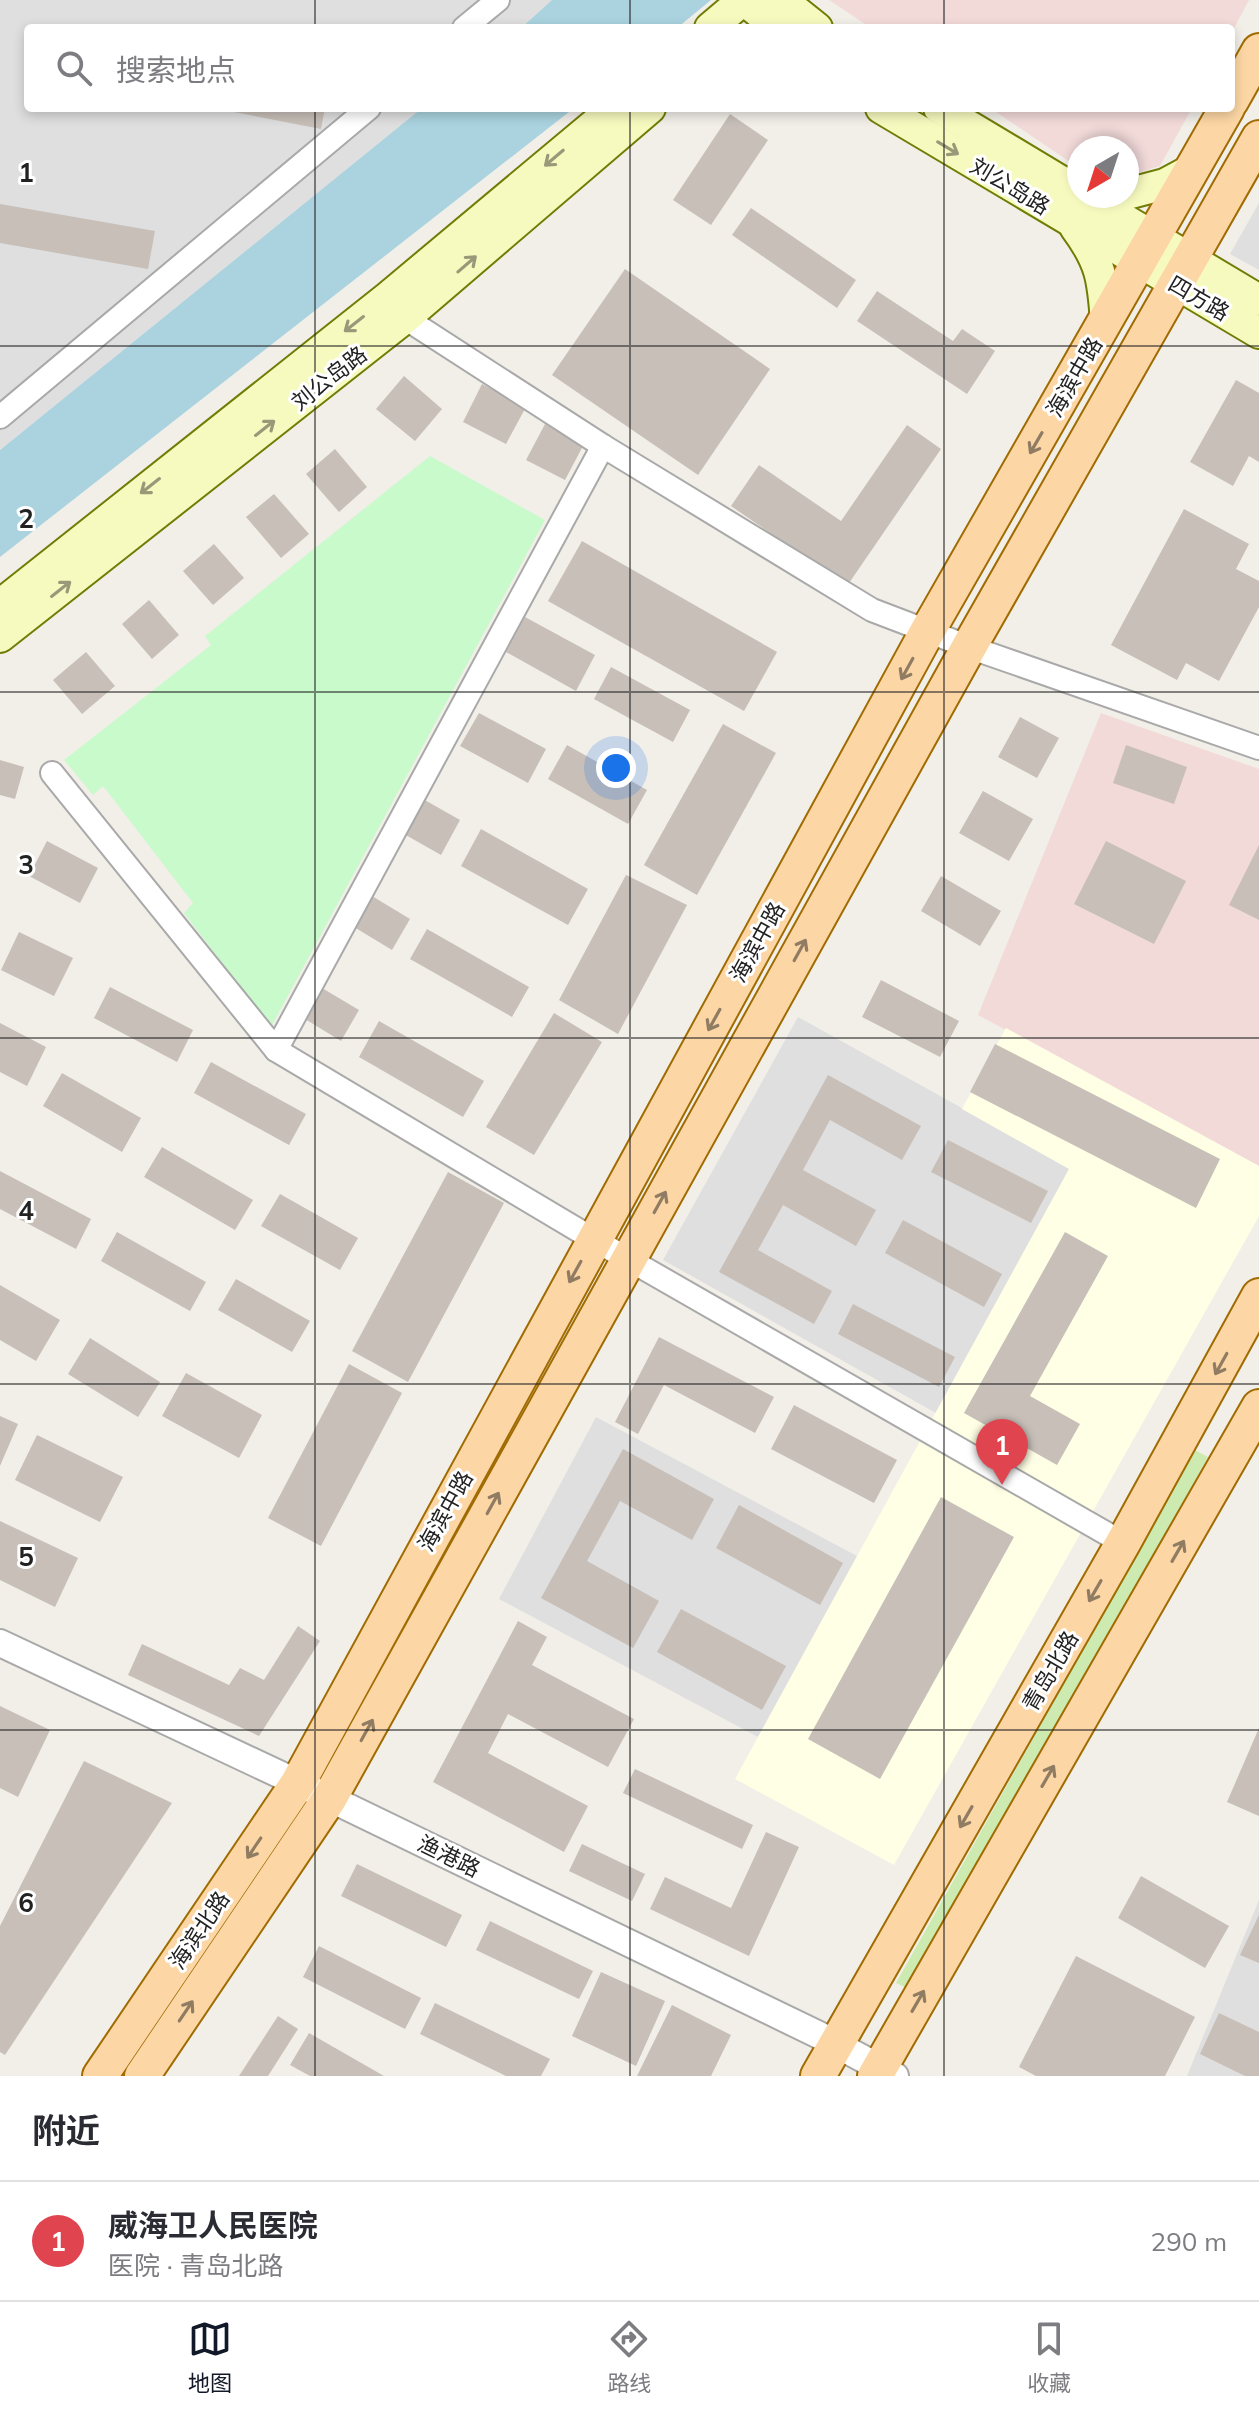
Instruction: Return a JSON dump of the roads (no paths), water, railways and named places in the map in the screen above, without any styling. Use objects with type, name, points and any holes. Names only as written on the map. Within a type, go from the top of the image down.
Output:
[{"type":"main road","points":[[722,24],[762,10],[805,24]]},
{"type":"main road","points":[[1235,94],[1259,51]]},
{"type":"main road","name":"刘公岛路","points":[[0,637],[396,307],[610,112]]},
{"type":"main road","name":"刘公岛路","points":[[0,605],[396,307],[645,112]]},
{"type":"main road","name":"刘公岛路","points":[[890,112],[1067,193]]},
{"type":"main road","name":"刘公岛路","points":[[945,112],[1067,190]]},
{"type":"main road","name":"海滨中路","points":[[298,1783],[927,632],[1225,112]]},
{"type":"main road","name":"海滨中路","points":[[329,1799],[969,647],[1259,138]]},
{"type":"main road","points":[[1139,191],[1165,184],[1193,169]]},
{"type":"main road","points":[[1086,208],[1093,252],[1103,281],[1106,322]]},
{"type":"main road","name":"刘公岛路","points":[[1094,208],[1146,250]]},
{"type":"main road","name":"四方路","points":[[1146,250],[1184,273],[1259,333]]},
{"type":"main road","name":"四方路","points":[[1184,273],[1259,300]]},
{"type":"main road","name":"青岛北路","points":[[818,2076],[1123,1543],[1259,1296]]},
{"type":"main road","points":[[883,2073],[1259,1407]]},
{"type":"main road","name":"海滨北路","points":[[100,2076],[298,1783]]},
{"type":"main road","name":"海滨北路","points":[[142,2076],[329,1799]]},
{"type":"street","points":[[469,24],[498,0]]},
{"type":"street","points":[[0,417],[364,112]]},
{"type":"street","points":[[396,307],[603,446],[872,610],[1259,748]]},
{"type":"street","points":[[276,1050],[603,446]]},
{"type":"street","points":[[52,773],[276,1050],[593,1239],[1123,1543]]},
{"type":"street","name":"渔港路","points":[[0,1643],[298,1783],[837,2044],[883,2073]]},
{"type":"water","points":[[552,0],[711,0],[682,24],[525,24]]},
{"type":"water","points":[[417,112],[569,112],[0,557],[0,450]]},
{"type":"place","name":"威海卫人民医院","points":[[1002,1485]]}]
